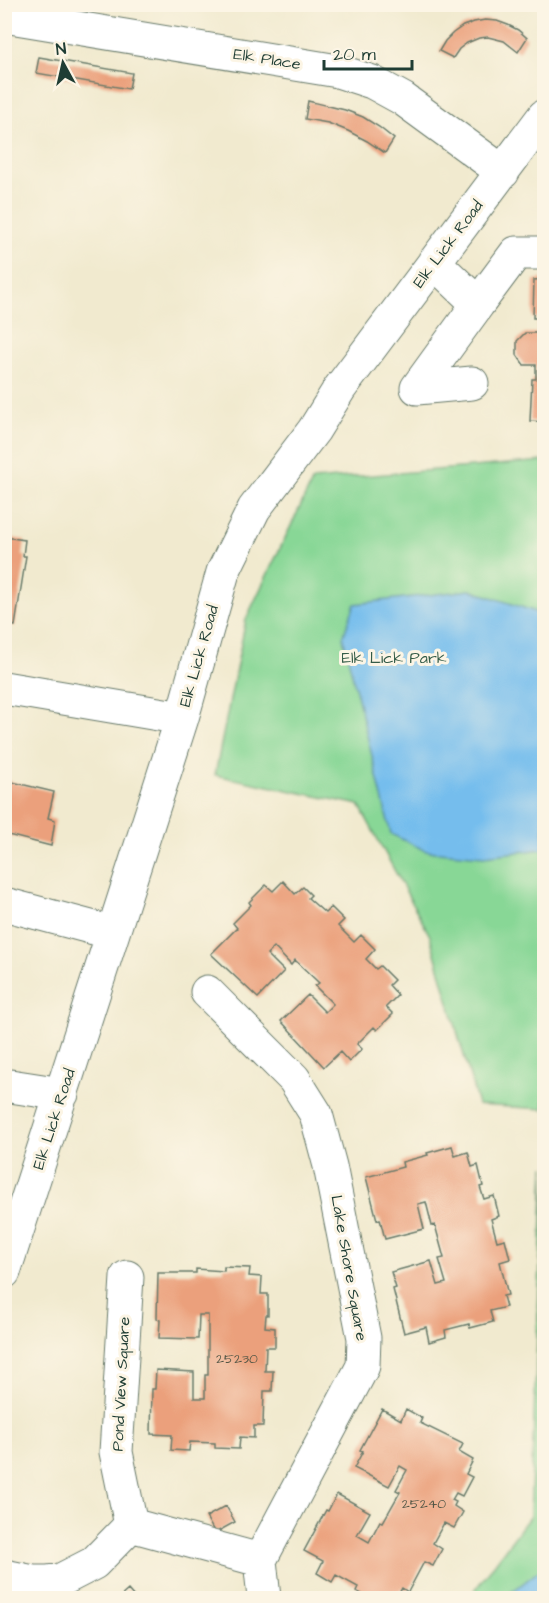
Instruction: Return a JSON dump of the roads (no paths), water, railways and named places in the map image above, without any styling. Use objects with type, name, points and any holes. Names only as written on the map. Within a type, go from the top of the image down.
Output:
[{"type":"street","name":"Elk Place","points":[[4,16],[338,71],[372,82],[403,99],[503,172]]},
{"type":"street","name":"Elk Lick Road","points":[[6,1264],[182,718],[223,572],[254,509],[314,430],[340,388],[544,116]]},
{"type":"street","points":[[472,383],[417,388],[516,253],[544,253]]},
{"type":"street","points":[[434,262],[478,304]]},
{"type":"street","points":[[4,688],[182,718]]},
{"type":"street","points":[[4,904],[113,933]]},
{"type":"street","name":"Lake Shore Square","points":[[207,992],[294,1079],[316,1114],[330,1166],[364,1338],[363,1366],[260,1560]]},
{"type":"street","points":[[4,1085],[62,1094]]},
{"type":"street","name":"Pond View Square","points":[[127,1277],[116,1452],[131,1525]]},
{"type":"street","points":[[4,1576],[33,1582],[61,1580],[94,1563],[131,1525],[260,1560],[264,1599]]},
{"type":"water","points":[[470,590],[533,611],[544,619],[544,849],[484,856],[426,851],[391,834],[343,637],[355,604]]},
{"type":"water","points":[[544,1567],[544,1598],[504,1598]]},
{"type":"park label","name":"Elk Lick Park","points":[[394,658]]}]
